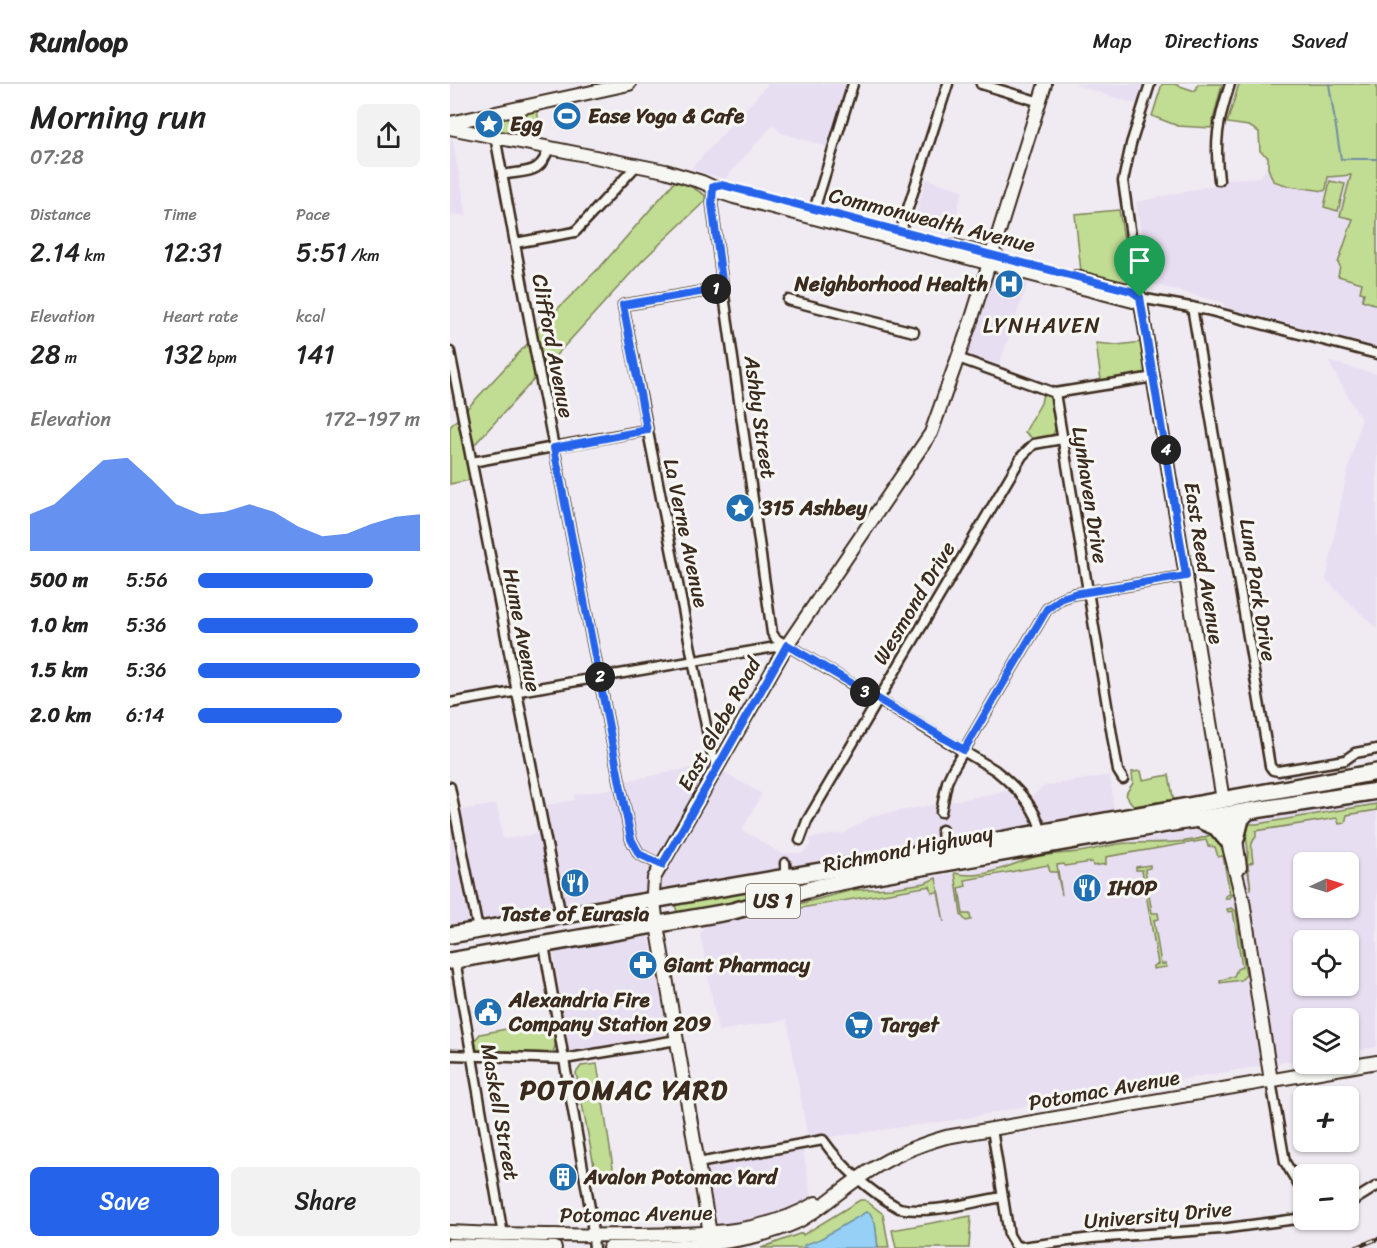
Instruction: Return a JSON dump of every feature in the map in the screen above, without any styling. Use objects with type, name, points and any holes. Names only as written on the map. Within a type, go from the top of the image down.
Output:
[{"type":"highway","name":"Richmond Highway","points":[[1042,839],[1197,819],[1231,808],[1377,772]]},
{"type":"highway","name":"Richmond Highway","points":[[453,961],[743,909],[944,856],[1231,808],[1377,791]]},
{"type":"highway","points":[[1197,819],[1216,827],[1231,839],[1241,819],[1231,808]]},
{"type":"highway","name":"Richmond Highway","points":[[450,935],[654,900],[785,870],[944,856]]},
{"type":"street","points":[[450,123],[629,84]]},
{"type":"street","points":[[813,213],[853,84]]},
{"type":"street","points":[[900,236],[948,84]]},
{"type":"street","points":[[981,84],[1040,102]]},
{"type":"street","name":"East Glebe Road","points":[[712,1239],[657,925],[652,888],[654,878],[787,645],[926,442],[936,421],[958,358],[1046,84]]},
{"type":"street","points":[[1140,297],[1123,181],[1131,144],[1150,84]]},
{"type":"street","points":[[1220,180],[1216,155],[1217,131],[1230,84]]},
{"type":"street","name":"Commonwealth Avenue","points":[[450,128],[685,176],[734,197],[813,213],[1133,301],[1140,297],[1192,307],[1377,354]]},
{"type":"street","name":"Clifford Avenue","points":[[495,136],[633,845],[644,857],[662,865]]},
{"type":"street","points":[[502,175],[537,168],[544,162],[549,147]]},
{"type":"street","points":[[515,243],[575,232],[637,165]]},
{"type":"street","name":"Ashby Street","points":[[713,187],[712,204],[723,288],[772,633],[776,639],[787,645]]},
{"type":"street","name":"La Verne Avenue","points":[[717,768],[711,751],[623,305],[723,288]]},
{"type":"street","name":"East Reed Avenue","points":[[1140,297],[1186,576],[1231,808],[1223,822],[1231,839],[1243,901],[1285,1162],[1293,1175]]},
{"type":"street","points":[[788,300],[914,332]]},
{"type":"street","name":"Luna Park Drive","points":[[1192,307],[1270,766],[1273,770],[1278,771],[1345,760],[1355,753],[1377,749]]},
{"type":"street","name":"Hume Avenue","points":[[450,357],[561,916]]},
{"type":"street","points":[[958,358],[1055,393],[1154,378]]},
{"type":"street","name":"Lynhaven Drive","points":[[1055,393],[1118,771],[1123,779]]},
{"type":"street","points":[[472,462],[647,430]]},
{"type":"street","name":"Wesmond Drive","points":[[800,840],[807,821],[1022,456],[1034,444],[1062,439]]},
{"type":"street","points":[[941,813],[947,782],[1047,609],[1062,598],[1186,576]]},
{"type":"street","points":[[450,704],[787,645],[995,770],[1012,785],[1033,811],[1041,826],[1042,839]]},
{"type":"street","points":[[450,787],[478,930]]},
{"type":"street","points":[[942,830],[944,856]]},
{"type":"street","points":[[544,945],[592,1218],[593,1242]]},
{"type":"street","name":"Maskell Street","points":[[453,961],[503,1235]]},
{"type":"street","points":[[450,1055],[564,1059],[677,1040]]},
{"type":"street","name":"Potomac Avenue","points":[[450,1232],[593,1242],[749,1239],[789,1226],[831,1201],[853,1182],[886,1161],[922,1144],[946,1137],[1377,1062]]},
{"type":"street","points":[[699,1163],[823,1140],[853,1182],[906,1210],[930,1209],[1002,1197],[992,1129]]},
{"type":"street","points":[[1359,1197],[1377,1186]]},
{"type":"street","name":"University Drive","points":[[1002,1197],[1009,1235],[1015,1245],[1025,1247],[1084,1239],[1221,1229],[1293,1219]]},
{"type":"street","name":"Potomac Avenue","points":[[609,1248],[712,1239]]},
{"type":"street","name":"Potomac Avenue","points":[[450,1245],[555,1248]]},
{"type":"shaded area","points":[[768,84],[849,84],[830,148],[782,133],[773,125],[725,179],[691,169]]},
{"type":"shaded area","points":[[1073,84],[1144,84],[1138,105]]},
{"type":"shaded area","points":[[450,136],[452,137],[467,216],[450,214]]},
{"type":"shaded area","points":[[1268,168],[1273,181],[1307,189],[1328,177],[1351,174],[1340,215],[1353,219],[1338,263],[1339,270],[1362,283],[1360,291],[1364,293],[1362,300],[1377,305],[1377,347],[1224,307],[1224,303],[1149,283],[1136,202],[1219,184],[1228,179],[1259,177]]},
{"type":"shaded area","points":[[926,179],[963,190],[951,235],[913,224]]},
{"type":"shaded area","points":[[994,271],[1029,280],[999,365],[965,354]]},
{"type":"shaded area","points":[[1328,361],[1377,374],[1377,629],[1326,580],[1344,486],[1361,420]]},
{"type":"shaded area","points":[[710,764],[762,794],[742,830],[781,853],[802,853],[810,846],[810,838],[844,833],[872,816],[1011,790],[1023,792],[1031,797],[1044,786],[1110,775],[1115,816],[450,928],[450,790],[460,810],[497,804],[503,839],[541,833],[545,805],[574,800],[574,795],[616,788],[625,781]]},
{"type":"shaded area","points":[[1377,797],[1377,1047],[1359,1050],[1359,1008],[1293,1008],[1293,1061],[962,1119],[808,1140],[787,1020],[718,1031],[700,933],[712,917]]},
{"type":"shaded area","points":[[649,936],[668,1034],[569,1052],[553,949]]},
{"type":"shaded area","points":[[803,1149],[812,1201],[758,1221],[726,1227],[717,1223],[705,1172],[706,1165]]},
{"type":"green space","points":[[1162,84],[1174,84],[1195,91],[1198,84],[1222,84],[1211,128],[1178,126],[1152,116]]},
{"type":"green space","points":[[1239,84],[1377,84],[1377,305],[1362,300],[1364,293],[1360,292],[1362,283],[1338,276],[1340,266],[1338,263],[1353,219],[1340,216],[1351,175],[1328,177],[1324,191],[1289,186],[1273,181],[1268,168],[1268,157],[1260,151],[1259,132],[1249,126],[1227,123]]},
{"type":"green space","points":[[537,109],[538,139],[483,128],[482,120]]},
{"type":"green space","points":[[676,180],[705,195],[705,201],[643,260],[476,443],[465,457],[470,480],[450,484],[450,427],[529,342],[537,329],[601,266]]},
{"type":"green space","points":[[1330,181],[1345,184],[1338,211],[1324,207]]},
{"type":"green space","points":[[1119,210],[1132,285],[1081,272],[1075,214]]},
{"type":"green space","points":[[1142,342],[1148,373],[1101,380],[1096,343],[1117,345]]},
{"type":"green space","points":[[1043,393],[1051,397],[1055,417],[1054,432],[1050,436],[1033,439],[1025,432],[1041,403]]},
{"type":"green space","points":[[1141,771],[1143,780],[1169,775],[1174,802],[1134,806],[1126,794],[1133,783],[1132,772]]},
{"type":"green space","points":[[1377,804],[1377,810],[1347,815],[1345,823],[1339,824],[1337,818],[1256,831],[1252,845],[1253,862],[1248,864],[1251,890],[1247,866],[1245,824]]},
{"type":"green space","points":[[1216,832],[1228,861],[1233,893],[1229,898],[1225,898],[1230,894],[1223,856],[1218,857],[1215,847],[1208,846],[1206,840],[1106,857],[1106,864],[1093,866],[1092,862],[1057,865],[1062,895],[1057,872],[1050,872],[1048,865],[965,880],[966,886],[959,888],[963,914],[970,914],[971,920],[966,921],[961,915],[955,873],[975,875],[996,871],[1035,857],[1079,852],[1125,843],[1186,841]]},
{"type":"green space","points":[[1150,865],[1150,868],[1145,869],[1152,913],[1158,913],[1159,919],[1154,920],[1161,964],[1166,964],[1167,967],[1153,969],[1153,966],[1158,964],[1142,870],[1136,870],[1136,867]]},
{"type":"green space","points":[[860,873],[678,917],[675,904],[756,890],[765,884]]},
{"type":"green space","points":[[936,878],[944,922],[938,892],[932,893],[930,886],[712,923],[764,913],[853,890],[892,888],[925,883]]},
{"type":"green space","points":[[1232,908],[1236,911],[1246,975],[1241,980],[1220,983],[1234,976],[1237,969],[1242,967],[1233,911],[1228,912],[1227,909]]},
{"type":"green space","points":[[539,1023],[549,1026],[553,1032],[556,1042],[552,1053],[477,1050],[475,1040],[480,1034]]},
{"type":"green space","points":[[597,1064],[614,1174],[596,1176],[576,1073],[581,1066]]},
{"type":"green space","points":[[860,1200],[865,1200],[883,1214],[889,1248],[878,1248],[875,1223],[821,1239],[804,1248],[761,1248],[802,1233],[803,1235]]},
{"type":"green space","points":[[971,1216],[969,1248],[896,1248],[892,1230]]},
{"type":"water","points":[[866,1212],[870,1213],[875,1223],[878,1248],[804,1248],[804,1245],[820,1239]]},
{"type":"waterway","points":[[1329,84],[1341,159],[1377,159]]},
{"type":"railway","points":[[1355,1248],[1377,1239]]},
{"type":"place","name":"Ease Yoga & Cafe","points":[[567,116]]},
{"type":"place","name":"Egg","points":[[489,124]]},
{"type":"place","name":"Neighborhood Health","points":[[1009,284]]},
{"type":"place","name":"315 Ashbey","points":[[740,508]]},
{"type":"place","name":"Taste of Eurasia","points":[[575,883]]},
{"type":"place","name":"IHOP","points":[[1087,888]]},
{"type":"place","name":"Giant Pharmacy","points":[[643,965]]},
{"type":"place","name":"Alexandria Fire Company Station 209","points":[[488,1012]]},
{"type":"place","name":"Target","points":[[859,1025]]},
{"type":"place","name":"Avalon Potomac Yard","points":[[563,1177]]},
{"type":"district","name":"LYNHAVEN","points":[[1042,325]]},
{"type":"district","name":"POTOMAC YARD","points":[[624,1090]]},
{"type":"route","points":[[722,185],[1131,291],[1140,297],[1186,576],[1074,594],[1053,603],[1047,609],[964,750],[787,645],[662,865],[639,854],[631,839],[554,448],[647,430],[623,305],[723,288],[712,204],[713,187],[722,185]]}]
